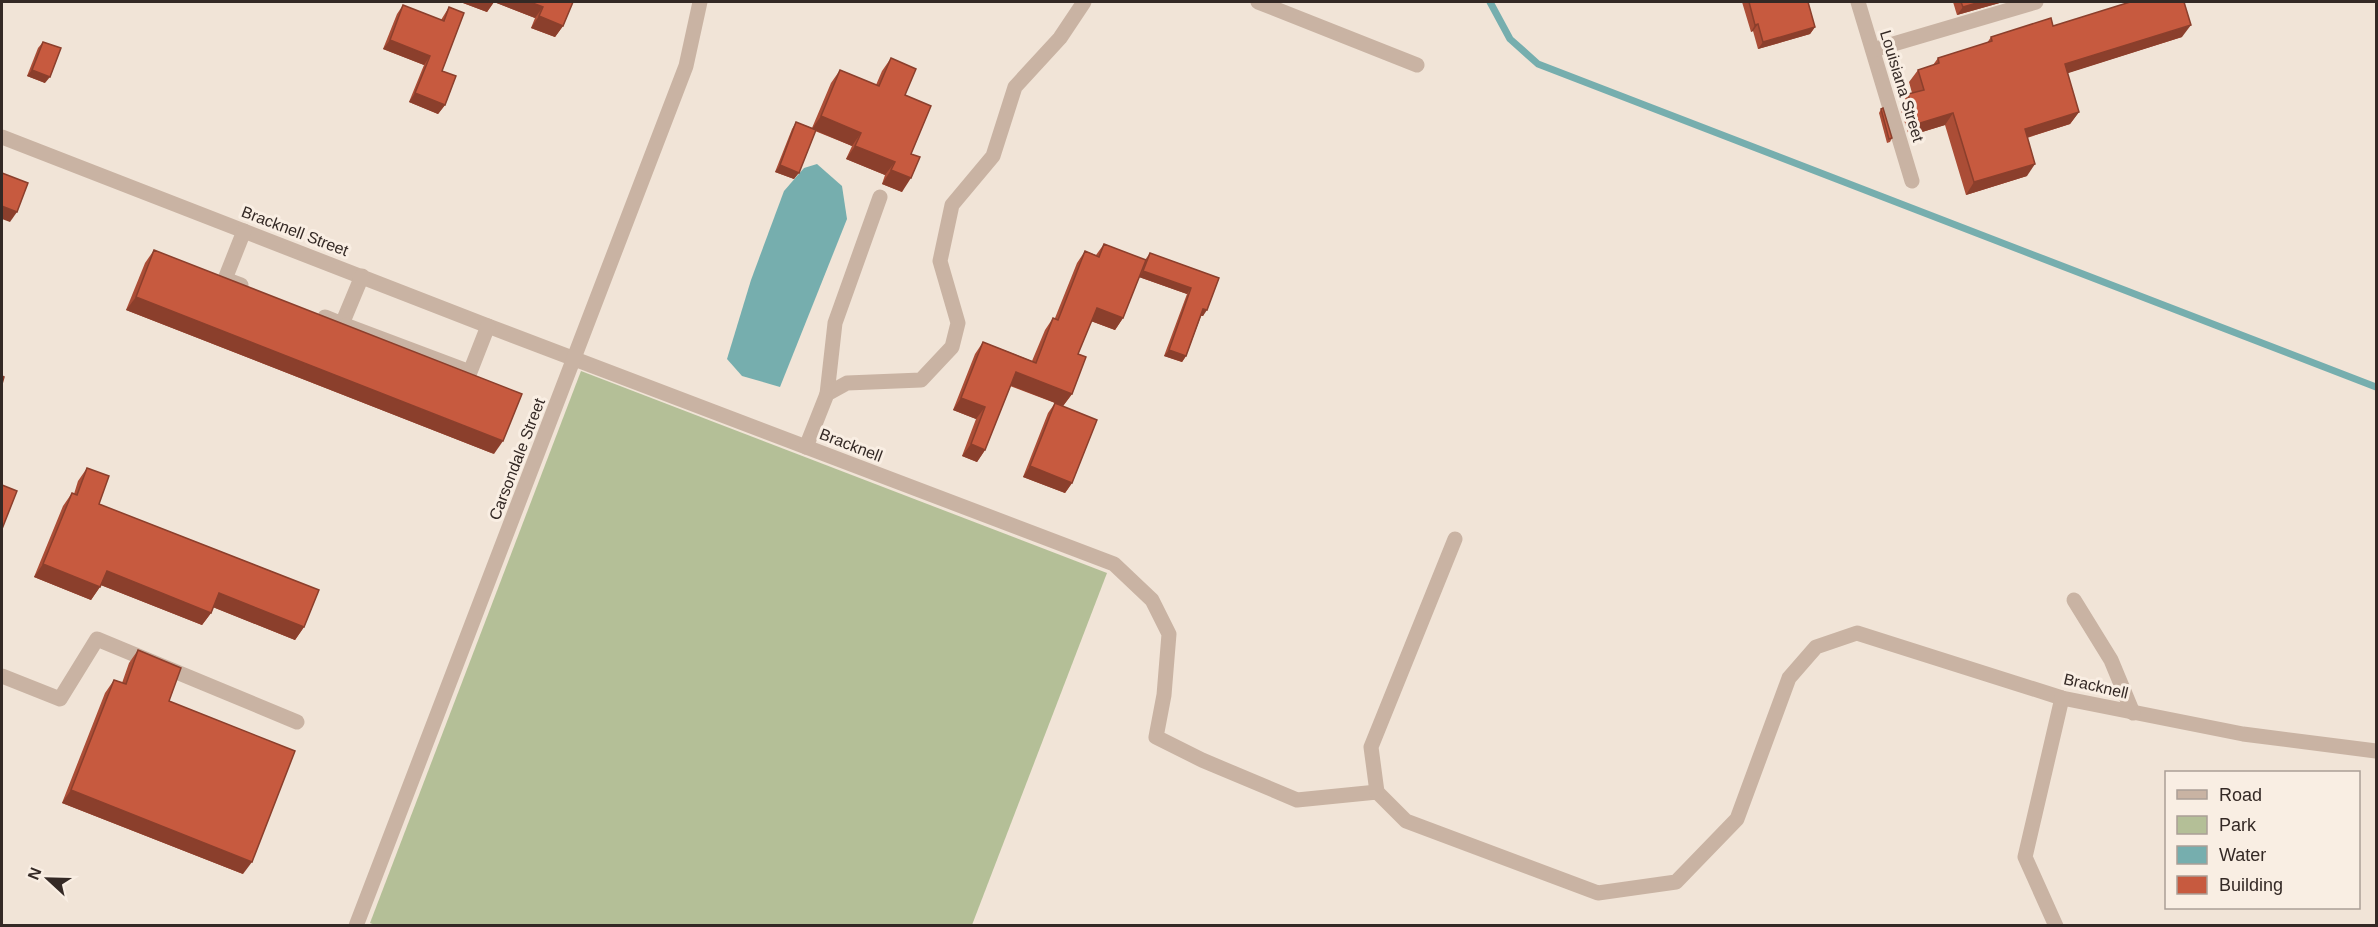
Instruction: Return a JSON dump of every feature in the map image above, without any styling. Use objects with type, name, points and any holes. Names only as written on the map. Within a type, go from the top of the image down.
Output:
[{"type":"street","name":"Carsondale Street","points":[[356,926],[686,66],[700,2]]},
{"type":"street","points":[[827,394],[847,383],[921,380],[952,347],[958,323],[940,261],[952,205],[993,156],[1015,87],[1060,38],[1084,2]]},
{"type":"street","points":[[1258,2],[1417,65]]},
{"type":"street","name":"Louisiana Street","points":[[1858,2],[1912,181]]},
{"type":"street","points":[[1873,50],[2036,2]]},
{"type":"street","name":"Bracknell Street","points":[[2,137],[575,358]]},
{"type":"street","points":[[806,447],[827,394],[835,323],[880,197]]},
{"type":"street","points":[[244,231],[225,279],[256,291]]},
{"type":"street","points":[[342,324],[362,276]]},
{"type":"street","points":[[310,312],[470,372],[488,326]]},
{"type":"street","name":"Bracknell","points":[[575,358],[1114,564],[1152,600],[1169,634],[1164,695],[1156,737],[1202,760],[1297,800],[1377,792],[1406,821],[1598,893],[1676,882],[1737,819],[1789,678],[1816,647],[1857,633],[2062,698],[2242,734],[2376,751]]},
{"type":"street","points":[[1377,792],[1371,747],[1455,539]]},
{"type":"street","points":[[2074,600],[2111,660],[2133,713]]},
{"type":"street","points":[[2,676],[60,699],[97,639],[297,722]]},
{"type":"street","points":[[2056,926],[2025,857],[2062,698]]},
{"type":"green space","points":[[581,371],[1107,573],[972,925],[378,926],[370,923]]},
{"type":"water","points":[[817,164],[842,186],[847,219],[780,387],[742,376],[727,359],[751,280],[784,191],[804,168]]},
{"type":"building","points":[[530,2],[573,2],[563,26],[539,16],[543,7]]},
{"type":"building","points":[[1749,2],[1808,2],[1815,27],[1763,42],[1758,24],[1755,25]]},
{"type":"building","points":[[1961,2],[1980,2],[1963,7]]},
{"type":"building","points":[[2130,2],[2184,2],[2191,25],[2065,64],[2079,112],[2025,129],[2035,164],[1974,182],[1953,113],[1917,124],[1908,94],[1924,90],[1918,70],[1939,63],[1938,58],[1992,41],[1991,37],[2051,18],[2053,26]]},
{"type":"building","points":[[403,5],[444,21],[449,7],[464,13],[442,71],[456,76],[445,105],[415,93],[430,56],[390,40]]},
{"type":"building","points":[[43,42],[61,48],[50,77],[32,70]]},
{"type":"building","points":[[891,58],[916,69],[905,95],[931,106],[911,154],[920,157],[911,178],[891,170],[895,162],[855,146],[861,133],[821,116],[840,70],[879,86]]},
{"type":"building","points":[[1883,108],[1892,138],[1889,139],[1881,109]]},
{"type":"building","points":[[796,122],[816,130],[799,173],[780,165]]},
{"type":"building","points":[[2,173],[28,183],[17,212],[2,206]]},
{"type":"building","points":[[1104,244],[1146,260],[1123,318],[1097,308],[1078,354],[1086,357],[1072,394],[1016,372],[985,450],[971,444],[985,407],[961,398],[983,342],[1036,363],[1053,318],[1058,320],[1085,251],[1099,257]]},
{"type":"building","points":[[154,250],[522,394],[503,441],[136,297]]},
{"type":"building","points":[[1150,253],[1219,278],[1207,310],[1203,309],[1186,356],[1169,350],[1191,288],[1143,271]]},
{"type":"building","points":[[1055,403],[1097,420],[1072,483],[1030,466]]},
{"type":"building","points":[[87,468],[109,476],[99,504],[319,590],[304,627],[219,593],[211,613],[107,571],[100,587],[43,564],[72,493],[77,495]]},
{"type":"building","points":[[2,485],[17,491],[2,529]]},
{"type":"building","points":[[138,650],[181,668],[169,701],[295,751],[252,862],[71,790],[114,680],[126,684]]},
{"type":"waterway","points":[[1490,2],[1510,39],[1538,64],[2376,387]]}]
